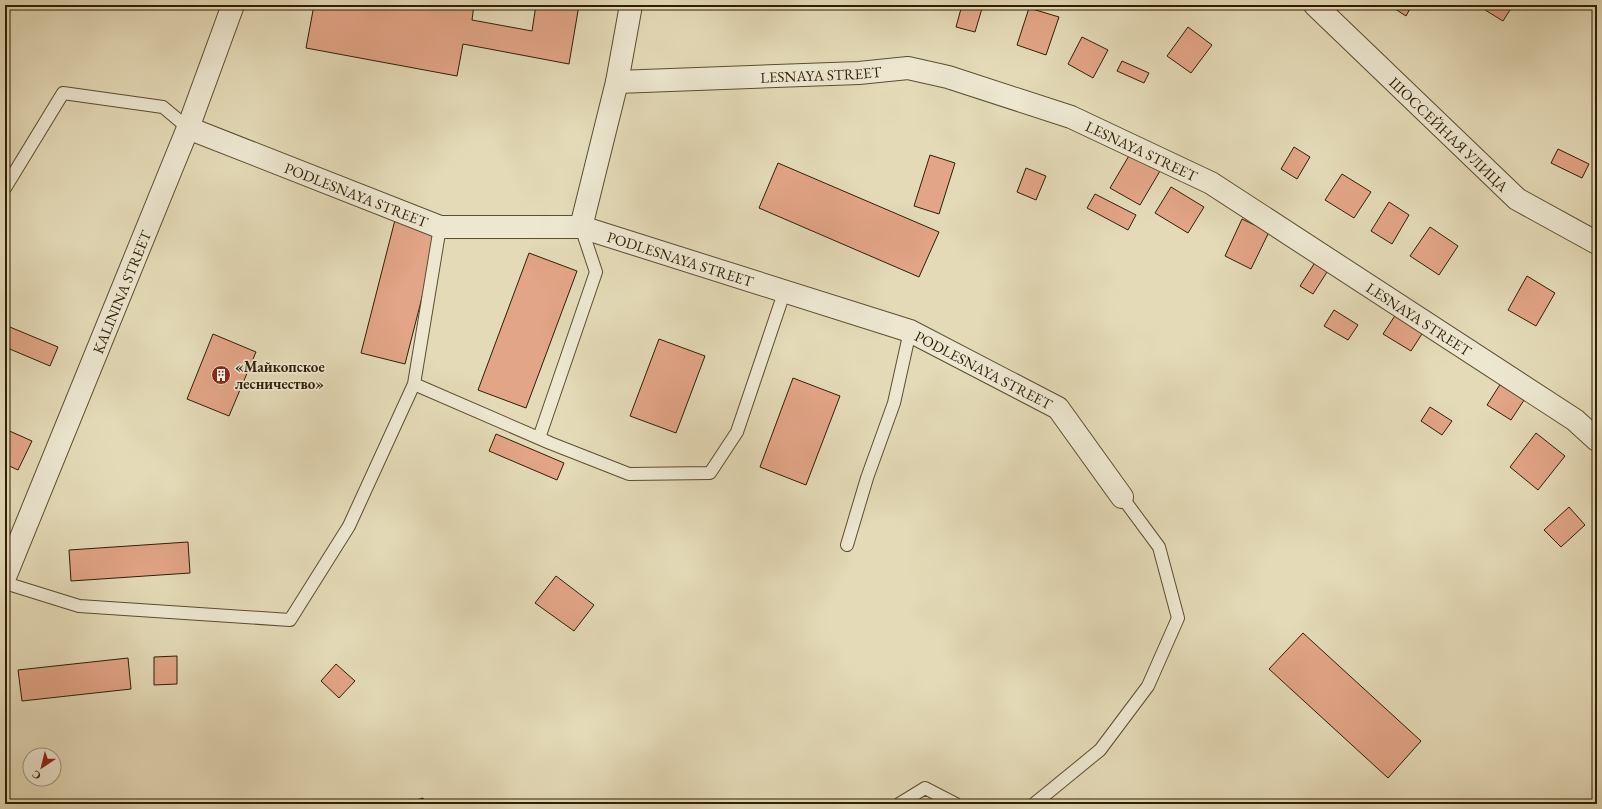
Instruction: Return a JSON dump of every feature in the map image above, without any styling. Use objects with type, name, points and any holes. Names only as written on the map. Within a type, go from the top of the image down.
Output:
[{"type":"street","name":"KALININA STREET","points":[[5,577],[188,128],[233,5]]},
{"type":"street","points":[[581,227],[617,82],[631,5]]},
{"type":"street","name":"ШОССЕЙНАЯ УЛИЦА","points":[[1315,5],[1517,199],[1597,243]]},
{"type":"street","name":"LESNAYA STREET","points":[[617,82],[860,73],[908,68],[948,77],[1071,117],[1211,183],[1574,420],[1597,440]]},
{"type":"street","name":"PODLESNAYA STREET","points":[[188,128],[440,227],[581,227],[785,290],[910,331],[1058,408],[1122,497]]},
{"type":"lane","points":[[5,188],[63,93],[163,107],[188,128]]},
{"type":"lane","points":[[5,583],[80,606],[290,620],[350,526],[414,384],[440,227]]},
{"type":"lane","points":[[539,438],[596,272],[581,227]]},
{"type":"lane","points":[[414,384],[539,438],[629,474],[710,473],[737,432],[785,290]]},
{"type":"lane","points":[[847,545],[867,478],[894,403],[910,331]]},
{"type":"lane","points":[[1034,804],[1100,750],[1148,686],[1178,618],[1159,548],[1122,497]]},
{"type":"lane","points":[[899,804],[925,788],[956,804]]},
{"type":"building","points":[[314,5],[474,5],[472,20],[532,31],[536,5],[579,5],[569,64],[463,44],[457,76],[306,48]]},
{"type":"building","points":[[962,5],[983,5],[975,32],[956,27]]},
{"type":"building","points":[[1389,5],[1412,5],[1406,16]]},
{"type":"building","points":[[1477,5],[1513,5],[1503,21]]},
{"type":"building","points":[[1029,8],[1059,17],[1046,55],[1017,45]]},
{"type":"building","points":[[1188,27],[1212,45],[1191,73],[1167,56]]},
{"type":"building","points":[[1082,37],[1108,50],[1093,78],[1068,64]]},
{"type":"building","points":[[1122,61],[1149,73],[1144,83],[1117,71]]},
{"type":"building","points":[[1294,147],[1310,157],[1297,179],[1281,169]]},
{"type":"building","points":[[1558,149],[1589,164],[1582,178],[1551,163]]},
{"type":"building","points":[[1130,154],[1160,171],[1140,205],[1110,188]]},
{"type":"building","points":[[930,155],[955,163],[939,214],[914,206]]},
{"type":"building","points":[[778,163],[939,232],[919,277],[759,208]]},
{"type":"building","points":[[1026,168],[1046,176],[1036,200],[1017,192]]},
{"type":"building","points":[[1342,174],[1371,192],[1354,218],[1325,200]]},
{"type":"building","points":[[1171,187],[1204,207],[1188,233],[1155,213]]},
{"type":"building","points":[[1095,194],[1136,215],[1128,230],[1087,208]]},
{"type":"building","points":[[1389,202],[1409,215],[1392,244],[1371,231]]},
{"type":"building","points":[[396,216],[440,227],[405,364],[361,353]]},
{"type":"building","points":[[1242,219],[1269,232],[1251,269],[1225,256]]},
{"type":"building","points":[[1430,227],[1458,246],[1439,275],[1410,256]]},
{"type":"building","points":[[529,253],[577,271],[526,408],[478,390]]},
{"type":"building","points":[[1321,253],[1334,261],[1313,294],[1300,286]]},
{"type":"building","points":[[1527,276],[1555,293],[1536,326],[1508,310]]},
{"type":"building","points":[[1400,308],[1427,326],[1411,351],[1383,334]]},
{"type":"building","points":[[1334,310],[1358,325],[1348,340],[1324,326]]},
{"type":"building","points":[[5,325],[58,347],[50,366],[5,347]]},
{"type":"building","name":"«Майкопское лесничество»","points":[[213,334],[256,352],[229,416],[187,399]]},
{"type":"building","points":[[659,339],[705,356],[676,433],[630,416]]},
{"type":"building","points":[[1508,372],[1532,388],[1511,420],[1487,405]]},
{"type":"building","points":[[793,378],[840,396],[806,485],[760,467]]},
{"type":"building","points":[[1430,407],[1452,421],[1442,435],[1421,421]]},
{"type":"building","points":[[5,429],[32,441],[18,470],[5,464]]},
{"type":"building","points":[[1536,433],[1565,456],[1538,490],[1510,467]]},
{"type":"building","points":[[496,434],[564,463],[557,480],[489,451]]},
{"type":"building","points":[[1569,507],[1585,525],[1561,547],[1544,530]]},
{"type":"building","points":[[188,542],[190,573],[71,581],[69,550]]},
{"type":"building","points":[[556,576],[594,605],[574,631],[535,603]]},
{"type":"building","points":[[1303,633],[1421,741],[1388,778],[1269,669]]},
{"type":"building","points":[[177,656],[177,684],[154,685],[154,657]]},
{"type":"building","points":[[128,658],[131,689],[22,701],[18,670]]},
{"type":"building","points":[[336,664],[355,681],[339,698],[321,681]]},
{"type":"building","points":[[423,798],[424,804],[403,804]]},
{"type":"place","name":"«Майкопское лесничество»","points":[[221,375]]}]
